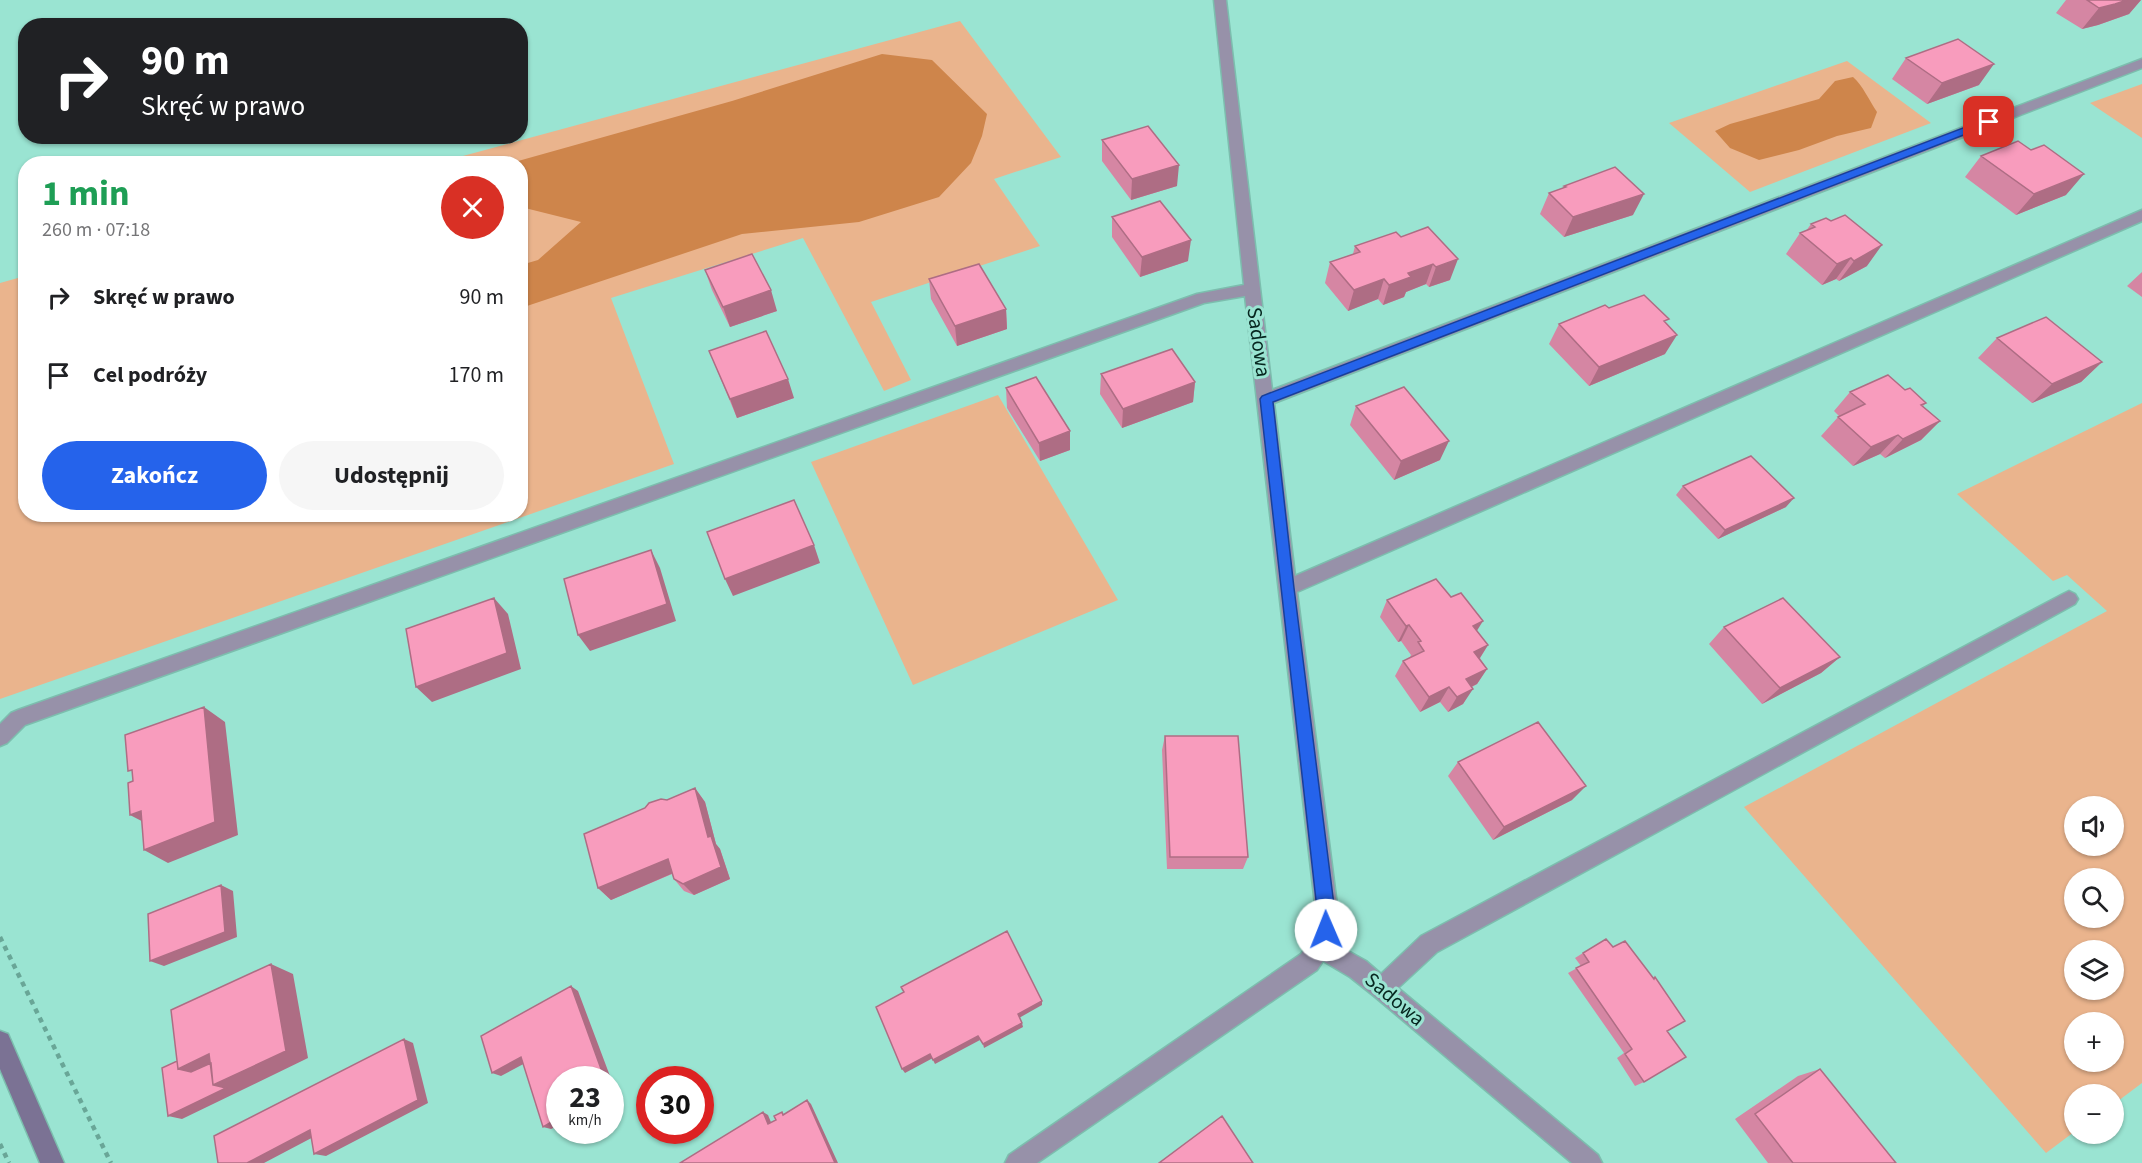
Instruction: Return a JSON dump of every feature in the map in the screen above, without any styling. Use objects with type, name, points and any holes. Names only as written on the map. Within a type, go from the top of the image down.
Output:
[{"type":"street","name":"Sadowa","points":[[1220,0],[1252,290],[1267,399],[1287,588],[1327,913],[1326,930],[1320,947],[1358,969],[1382,988],[1590,1163]]},
{"type":"street","points":[[1267,399],[2142,63]]},
{"type":"street","points":[[1287,588],[2142,215]]},
{"type":"street","points":[[0,737],[18,719],[1202,298],[1252,290]]},
{"type":"street","points":[[1382,988],[1429,944],[2069,599]]},
{"type":"street","points":[[1017,1163],[1291,976],[1309,962],[1320,947]]},
{"type":"street","points":[[0,1042],[52,1163]]},
{"type":"path","points":[[0,937],[111,1163]]},
{"type":"path","points":[[0,1144],[9,1163]]},
{"type":"shaded area","points":[[960,21],[1061,157],[994,179],[1040,246],[871,302],[911,380],[884,391],[803,238],[611,298],[674,464],[528,515],[528,156],[463,156],[507,144],[528,144],[528,138]]},
{"type":"shaded area","points":[[882,54],[932,60],[987,114],[982,136],[971,163],[939,197],[859,222],[742,234],[528,306],[528,263],[538,260],[581,222],[528,209],[528,158],[732,101]]},
{"type":"shaded area","points":[[1847,61],[1931,123],[1750,192],[1669,123]]},
{"type":"shaded area","points":[[1853,77],[1877,112],[1871,128],[1759,160],[1730,148],[1715,131],[1730,124],[1819,99],[1835,81]]},
{"type":"shaded area","points":[[2142,84],[2142,138],[2090,103]]},
{"type":"shaded area","points":[[18,278],[18,522],[508,522],[0,699],[0,283]]},
{"type":"shaded area","points":[[998,395],[1118,600],[913,685],[811,462]]},
{"type":"shaded area","points":[[2142,403],[2142,1083],[2124,1096],[2124,1084],[2064,1084],[2064,1140],[2046,1153],[1744,807],[2107,611],[2067,575],[2053,581],[1957,494]]},
{"type":"building","points":[[2087,0],[2127,0],[2099,8]]},
{"type":"building","points":[[1958,39],[1994,64],[1942,83],[1906,58]]},
{"type":"building","points":[[1148,126],[1179,165],[1132,179],[1102,140]]},
{"type":"building","points":[[2018,141],[2031,150],[2044,145],[2084,174],[2034,194],[1981,156]]},
{"type":"building","points":[[1615,167],[1644,194],[1573,217],[1549,193],[1566,187],[1564,186]]},
{"type":"building","points":[[1160,201],[1191,240],[1142,257],[1112,217]]},
{"type":"building","points":[[1845,215],[1882,245],[1854,261],[1851,258],[1837,264],[1800,233],[1815,227],[1811,224],[1826,218],[1831,221]]},
{"type":"building","points":[[1428,227],[1458,259],[1436,267],[1433,264],[1408,273],[1411,277],[1389,285],[1384,279],[1354,290],[1330,262],[1360,252],[1355,246],[1396,232],[1401,237]]},
{"type":"building","points":[[752,254],[771,290],[723,307],[705,270]]},
{"type":"building","points":[[979,264],[1006,309],[955,326],[929,279]]},
{"type":"building","points":[[1644,295],[1669,319],[1664,321],[1677,335],[1599,367],[1559,324],[1605,305],[1609,308]]},
{"type":"building","points":[[2046,317],[2102,362],[2052,384],[1997,338]]},
{"type":"building","points":[[766,331],[788,379],[730,399],[709,351]]},
{"type":"building","points":[[1172,349],[1195,382],[1123,409],[1101,374]]},
{"type":"building","points":[[1888,375],[1905,390],[1910,388],[1926,403],[1921,405],[1940,421],[1903,439],[1898,435],[1871,447],[1838,417],[1865,404],[1850,392]]},
{"type":"building","points":[[1036,377],[1070,431],[1039,443],[1006,388]]},
{"type":"building","points":[[1404,387],[1449,441],[1401,461],[1356,406]]},
{"type":"building","points":[[1751,456],[1794,498],[1725,530],[1683,486]]},
{"type":"building","points":[[794,500],[814,545],[725,579],[707,532]]},
{"type":"building","points":[[651,550],[667,604],[578,635],[564,579]]},
{"type":"building","points":[[1436,579],[1451,597],[1461,593],[1483,621],[1473,626],[1488,645],[1474,652],[1487,669],[1466,679],[1473,689],[1457,697],[1449,687],[1429,697],[1403,661],[1424,651],[1418,642],[1421,641],[1409,625],[1406,626],[1387,600]]},
{"type":"building","points":[[494,598],[507,653],[416,687],[406,629]]},
{"type":"building","points":[[1783,598],[1840,657],[1780,688],[1724,627]]},
{"type":"building","points":[[204,707],[215,822],[144,850],[141,811],[130,815],[128,783],[133,781],[132,770],[128,771],[125,735]]},
{"type":"building","points":[[1538,722],[1586,786],[1504,827],[1458,762]]},
{"type":"building","points":[[1165,736],[1238,736],[1248,857],[1170,857]]},
{"type":"building","points":[[695,788],[708,837],[711,836],[721,867],[683,884],[674,879],[668,859],[598,888],[584,834],[645,808],[649,803],[661,799],[667,800]]},
{"type":"building","points":[[221,885],[225,932],[150,961],[148,914]]},
{"type":"building","points":[[1007,931],[1042,1001],[1018,1014],[1022,1023],[983,1044],[978,1036],[933,1060],[930,1054],[902,1069],[876,1007],[904,992],[901,987]]},
{"type":"building","points":[[1606,939],[1613,947],[1625,941],[1654,979],[1655,977],[1685,1021],[1667,1031],[1686,1057],[1644,1082],[1625,1054],[1632,1049],[1576,968],[1589,962],[1583,953]]},
{"type":"building","points":[[271,964],[286,1051],[213,1085],[209,1054],[178,1069],[171,1010]]},
{"type":"building","points":[[571,986],[600,1066],[546,1066],[546,1125],[543,1127],[521,1057],[492,1073],[481,1036]]},
{"type":"building","points":[[404,1039],[418,1100],[314,1154],[310,1130],[247,1163],[218,1163],[214,1136]]},
{"type":"building","points":[[177,1061],[178,1069],[191,1072],[211,1063],[213,1085],[226,1088],[168,1116],[162,1068]]},
{"type":"building","points":[[1820,1069],[1896,1163],[1793,1163],[1755,1114]]},
{"type":"building","points":[[807,1100],[835,1163],[680,1163],[763,1112],[768,1124],[776,1120],[774,1116],[782,1112],[783,1115]]},
{"type":"building","points":[[1222,1116],[1253,1163],[1159,1163]]},
{"type":"route","points":[[1326,930],[1327,913],[1287,588],[1267,399],[1989,122]]}]
